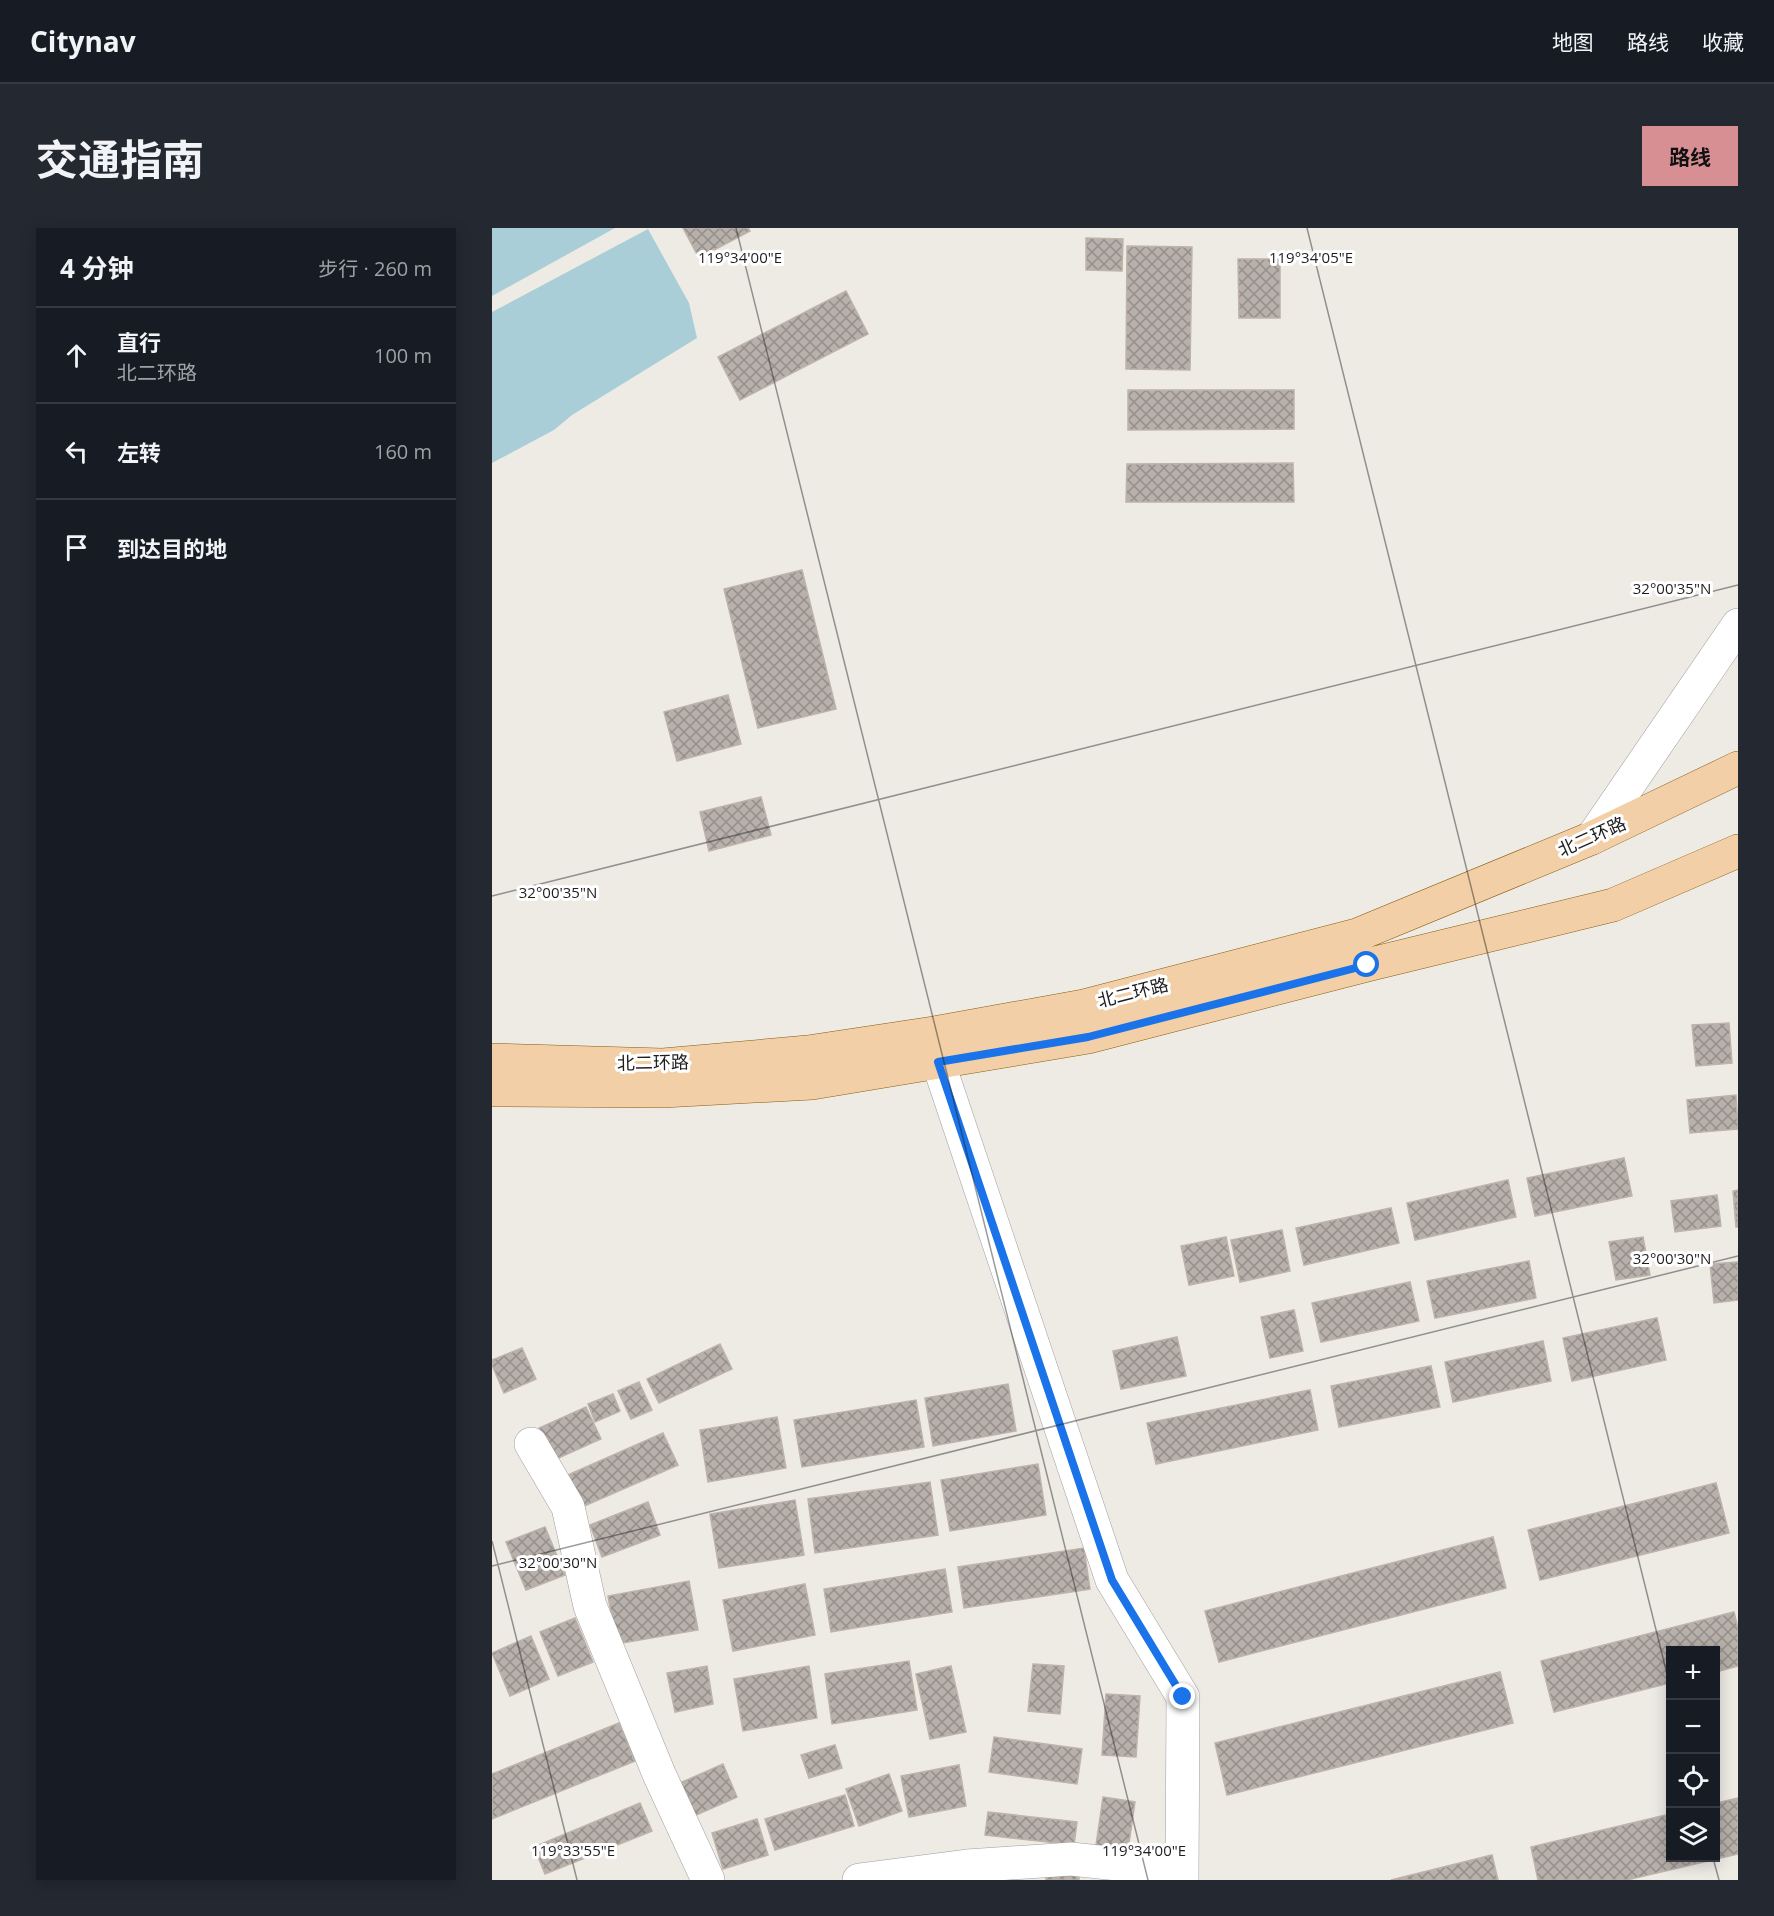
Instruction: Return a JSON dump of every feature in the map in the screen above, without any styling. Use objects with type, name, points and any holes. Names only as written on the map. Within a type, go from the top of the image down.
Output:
[{"type":"main road","name":"北二环路","points":[[492,1060],[663,1065],[796,1053],[934,1033],[1084,1006],[1357,935],[1592,838],[1738,768]]},
{"type":"main road","name":"北二环路","points":[[492,1090],[663,1091],[812,1083],[1088,1037],[1613,905],[1738,851]]},
{"type":"street","points":[[1592,838],[1738,625]]},
{"type":"street","points":[[859,1880],[967,1866],[1071,1859],[1182,1876],[1183,1697],[1112,1580],[938,1062]]},
{"type":"street","points":[[531,1444],[567,1507],[590,1606],[659,1774],[708,1880]]},
{"type":"water","points":[[492,228],[615,228],[492,296]]},
{"type":"water","points":[[648,229],[689,303],[697,338],[572,415],[554,430],[492,463],[492,312]]},
{"type":"building","points":[[683,228],[748,228],[750,231],[699,258]]},
{"type":"building","points":[[1086,238],[1123,239],[1122,271],[1086,270]]},
{"type":"building","points":[[1127,246],[1192,247],[1190,370],[1126,369]]},
{"type":"building","points":[[1238,259],[1280,259],[1280,318],[1239,318]]},
{"type":"building","points":[[846,291],[868,334],[740,400],[718,357]]},
{"type":"building","points":[[1128,390],[1294,390],[1294,429],[1128,430]]},
{"type":"building","points":[[1293,463],[1294,502],[1126,502],[1127,464]]},
{"type":"building","points":[[802,570],[836,709],[758,728],[724,589]]},
{"type":"building","points":[[728,695],[741,744],[677,761],[664,712]]},
{"type":"building","points":[[761,797],[771,835],[709,851],[700,812]]},
{"type":"building","points":[[1729,1023],[1732,1063],[1696,1066],[1692,1025]]},
{"type":"building","points":[[1736,1095],[1738,1129],[1690,1133],[1687,1100]]},
{"type":"building","points":[[1624,1158],[1632,1196],[1535,1216],[1527,1178]]},
{"type":"building","points":[[1508,1180],[1516,1217],[1415,1240],[1407,1203]]},
{"type":"building","points":[[1738,1190],[1738,1227],[1736,1227],[1733,1191]]},
{"type":"building","points":[[1717,1195],[1721,1226],[1675,1232],[1671,1201]]},
{"type":"building","points":[[1391,1208],[1399,1243],[1304,1265],[1296,1228]]},
{"type":"building","points":[[1282,1230],[1290,1271],[1240,1282],[1231,1240]]},
{"type":"building","points":[[1226,1237],[1234,1276],[1189,1285],[1181,1246]]},
{"type":"building","points":[[1643,1237],[1650,1275],[1616,1280],[1609,1242]]},
{"type":"building","points":[[1529,1261],[1536,1298],[1435,1318],[1427,1281]]},
{"type":"building","points":[[1738,1262],[1738,1300],[1714,1303],[1710,1264]]},
{"type":"building","points":[[1410,1282],[1419,1321],[1321,1342],[1312,1303]]},
{"type":"building","points":[[1294,1310],[1303,1351],[1270,1358],[1261,1317]]},
{"type":"building","points":[[1657,1318],[1666,1360],[1572,1381],[1563,1338]]},
{"type":"building","points":[[1177,1337],[1186,1376],[1121,1389],[1113,1351]]},
{"type":"building","points":[[1543,1341],[1551,1381],[1453,1402],[1445,1362]]},
{"type":"building","points":[[720,1344],[732,1369],[659,1403],[647,1379]]},
{"type":"building","points":[[522,1348],[536,1379],[504,1393],[492,1360]]},
{"type":"building","points":[[1431,1366],[1440,1407],[1339,1427],[1331,1386]]},
{"type":"building","points":[[639,1382],[652,1410],[631,1419],[618,1391]]},
{"type":"building","points":[[1008,1384],[1016,1431],[933,1446],[925,1398]]},
{"type":"building","points":[[1310,1390],[1318,1430],[1156,1464],[1147,1423]]},
{"type":"building","points":[[613,1394],[620,1411],[595,1422],[588,1404]]},
{"type":"building","points":[[916,1400],[924,1447],[802,1467],[794,1420]]},
{"type":"building","points":[[586,1407],[601,1439],[554,1460],[539,1428]]},
{"type":"building","points":[[777,1417],[786,1468],[708,1482],[700,1430]]},
{"type":"building","points":[[663,1433],[678,1465],[582,1507],[568,1475]]},
{"type":"building","points":[[1038,1464],[1046,1515],[950,1531],[941,1480]]},
{"type":"building","points":[[930,1482],[938,1535],[815,1553],[808,1499]]},
{"type":"building","points":[[1716,1483],[1729,1533],[1540,1580],[1528,1530]]},
{"type":"building","points":[[795,1500],[804,1555],[719,1568],[710,1514]]},
{"type":"building","points":[[648,1502],[660,1535],[602,1557],[590,1525]]},
{"type":"building","points":[[545,1527],[565,1575],[526,1590],[506,1542]]},
{"type":"building","points":[[1493,1537],[1506,1588],[1219,1662],[1205,1611]]},
{"type":"building","points":[[1084,1548],[1090,1589],[964,1608],[958,1567]]},
{"type":"building","points":[[945,1569],[952,1612],[831,1632],[824,1589]]},
{"type":"building","points":[[689,1581],[698,1630],[617,1644],[608,1596]]},
{"type":"building","points":[[805,1584],[815,1635],[733,1651],[723,1600]]},
{"type":"building","points":[[1734,1612],[1738,1628],[1738,1666],[1720,1671],[1720,1646],[1666,1646],[1666,1684],[1554,1712],[1541,1661]]},
{"type":"building","points":[[575,1618],[593,1662],[558,1676],[540,1632]]},
{"type":"building","points":[[531,1636],[549,1679],[510,1696],[492,1653]]},
{"type":"building","points":[[909,1661],[917,1710],[832,1724],[825,1674]]},
{"type":"building","points":[[1033,1664],[1064,1666],[1060,1714],[1028,1711]]},
{"type":"building","points":[[707,1666],[713,1704],[675,1712],[667,1673]]},
{"type":"building","points":[[809,1666],[817,1718],[743,1731],[734,1679]]},
{"type":"building","points":[[951,1666],[966,1732],[930,1739],[916,1674]]},
{"type":"building","points":[[1500,1672],[1513,1723],[1227,1795],[1215,1743]]},
{"type":"building","points":[[1106,1694],[1140,1696],[1136,1757],[1102,1755]]},
{"type":"building","points":[[619,1723],[635,1761],[492,1819],[492,1774]]},
{"type":"building","points":[[994,1737],[1082,1749],[1077,1784],[989,1772]]},
{"type":"building","points":[[835,1745],[842,1768],[809,1778],[801,1755]]},
{"type":"building","points":[[723,1764],[737,1797],[694,1816],[680,1783]]},
{"type":"building","points":[[959,1765],[966,1806],[909,1817],[901,1776]]},
{"type":"building","points":[[889,1774],[902,1811],[859,1826],[846,1789]]},
{"type":"building","points":[[845,1795],[854,1826],[775,1850],[765,1819]]},
{"type":"building","points":[[1103,1797],[1135,1802],[1127,1857],[1095,1852]]},
{"type":"building","points":[[1738,1798],[1738,1854],[1720,1858],[1720,1808],[1720,1802]]},
{"type":"building","points":[[640,1803],[652,1831],[545,1874],[534,1847]]},
{"type":"building","points":[[988,1812],[1077,1822],[1074,1845],[985,1835]]},
{"type":"building","points":[[1666,1815],[1666,1862],[1704,1862],[1627,1880],[1538,1880],[1531,1847]]},
{"type":"building","points":[[757,1819],[768,1855],[723,1869],[712,1833]]},
{"type":"building","points":[[1492,1855],[1498,1880],[1391,1880]]},
{"type":"building","points":[[1079,1868],[1079,1880],[1046,1880],[1045,1870]]},
{"type":"route","points":[[1183,1697],[1112,1580],[938,1062],[1088,1037],[1367,965]]}]
